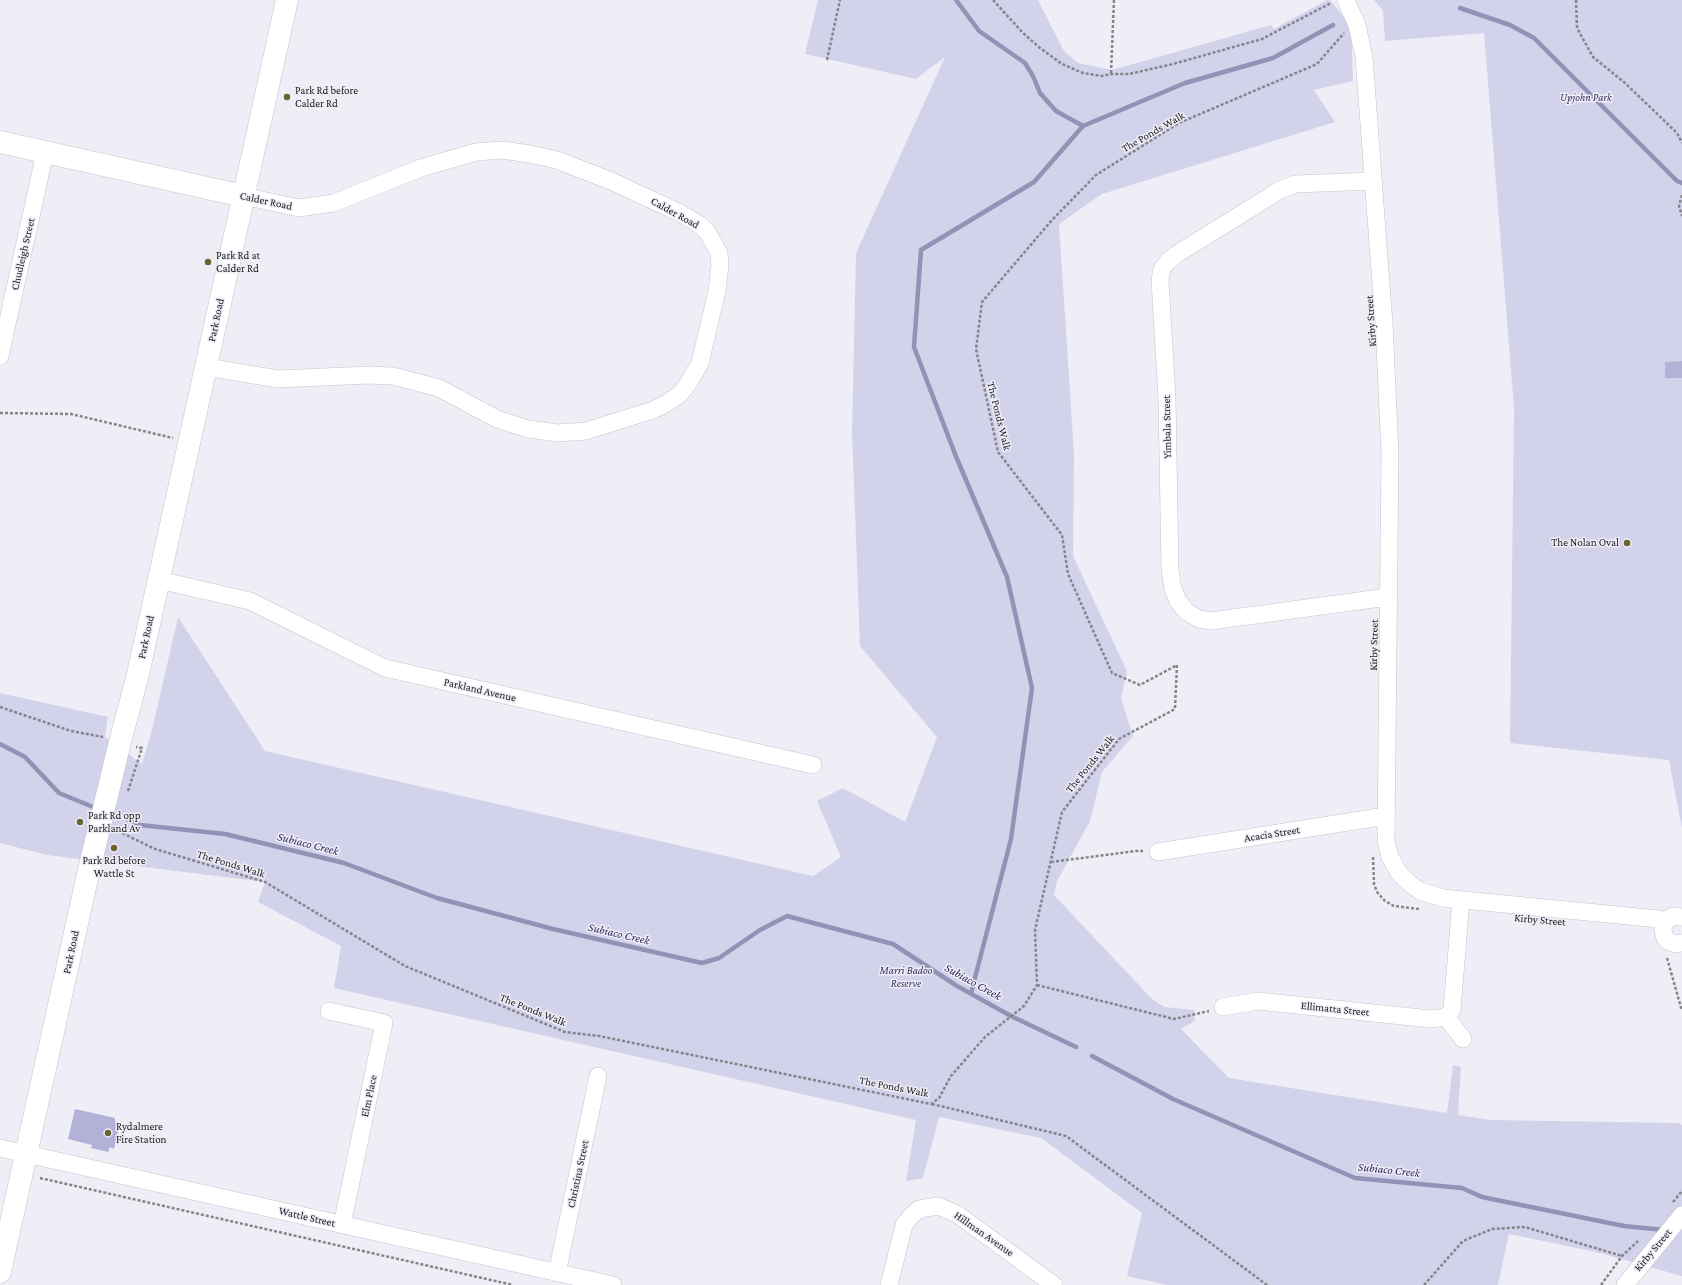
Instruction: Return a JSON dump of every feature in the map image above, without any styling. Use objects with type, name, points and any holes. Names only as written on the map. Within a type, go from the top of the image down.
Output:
[{"type":"street","name":"Park Road","points":[[0,1272],[88,874],[138,674],[287,0]]},
{"type":"street","name":"Kirby Street","points":[[1341,5],[1358,25],[1364,57],[1384,324],[1390,453],[1386,816],[1386,841],[1388,852],[1399,873],[1420,891],[1443,898],[1659,919],[1666,922],[1673,916],[1682,917]]},
{"type":"street","name":"Calder Road","points":[[0,142],[299,208],[334,203],[421,168],[476,152],[502,150],[543,156],[611,181],[680,213],[700,225],[708,233],[719,253],[719,277],[700,363],[688,384],[680,394],[653,410],[586,431],[558,433],[528,429],[497,419],[439,388],[393,376],[369,375],[292,380],[265,378],[206,367]]},
{"type":"street","name":"Chudleigh Street","points":[[0,356],[45,153]]},
{"type":"street","name":"Yimbala Street","points":[[1373,180],[1295,184],[1280,190],[1177,254],[1168,261],[1162,270],[1160,281],[1166,398],[1170,570],[1173,589],[1178,601],[1187,612],[1199,619],[1211,621],[1388,597]]},
{"type":"street","name":"Parkland Avenue","points":[[159,580],[250,601],[384,668],[813,765]]},
{"type":"street","name":"Acacia Street","points":[[1158,852],[1386,816]]},
{"type":"street","points":[[1462,900],[1452,1010],[1446,1017],[1463,1039]]},
{"type":"street","points":[[1666,922],[1663,930],[1665,938],[1672,943],[1682,945]]},
{"type":"street","name":"Ellimatta Street","points":[[1223,1007],[1258,1001],[1431,1019],[1446,1017]]},
{"type":"street","name":"Elm Place","points":[[329,1011],[384,1023],[342,1225]]},
{"type":"street","name":"Christina Street","points":[[557,1273],[598,1076]]},
{"type":"street","name":"Wattle Street","points":[[0,1148],[613,1285]]},
{"type":"street","name":"Hillman Avenue","points":[[889,1285],[904,1225],[919,1209],[938,1206],[947,1208],[957,1214],[1054,1285]]},
{"type":"street","name":"Kirby Street","points":[[1625,1285],[1682,1215]]},
{"type":"path","points":[[827,60],[840,0]]},
{"type":"path","points":[[993,0],[1022,32],[1040,48],[1062,64],[1083,72],[1102,76],[1111,74],[1129,74],[1173,64],[1262,39],[1333,2],[1341,5]]},
{"type":"path","points":[[1111,74],[1114,0]]},
{"type":"path","points":[[1576,0],[1577,28],[1593,57],[1625,83],[1672,128],[1682,143]]},
{"type":"path","name":"The Ponds Walk","points":[[118,832],[155,849],[265,882],[405,966],[565,1032],[599,1036],[931,1104],[939,1098],[951,1076],[985,1037],[1024,1006],[1037,985],[1035,930],[1062,812],[1119,739],[1175,709],[1177,665],[1140,685],[1112,672],[1068,574],[1062,535],[998,452],[976,348],[982,302],[1052,220],[1096,174],[1180,123],[1317,64],[1345,31],[1348,39]]},
{"type":"path","points":[[1682,195],[1679,206],[1682,216]]},
{"type":"path","points":[[0,413],[71,414],[189,442]]},
{"type":"path","points":[[0,707],[71,731],[105,737]]},
{"type":"path","points":[[1372,850],[1374,884],[1377,892],[1385,901],[1394,906],[1424,909]]},
{"type":"path","points":[[1050,862],[1136,851],[1158,852]]},
{"type":"path","points":[[1665,953],[1670,965],[1682,1011]]},
{"type":"path","points":[[1037,985],[1174,1019],[1223,1007]]},
{"type":"path","points":[[931,1104],[1066,1136],[1267,1285]]},
{"type":"path","name":"Wattle Street","points":[[40,1178],[513,1285]]},
{"type":"path","points":[[1424,1285],[1463,1241],[1492,1229],[1525,1227],[1622,1256]]},
{"type":"path","name":"Kirby Street","points":[[1601,1285],[1622,1256],[1643,1237]]},
{"type":"green space","name":"Marri Badoo Reserve","points":[[818,0],[1038,0],[1064,51],[1078,63],[1112,70],[1271,25],[1274,29],[1327,0],[1330,0],[1351,26],[1353,81],[1314,90],[1335,122],[1102,194],[1059,224],[1074,454],[1073,556],[1127,671],[1121,698],[1133,736],[1102,772],[1090,821],[1057,881],[1054,895],[1152,999],[1164,1007],[1194,1010],[1195,1021],[1181,1029],[1229,1078],[1447,1113],[1453,1065],[1461,1067],[1458,1115],[1491,1120],[1679,1123],[1682,1125],[1682,1276],[1596,1252],[1509,1234],[1498,1285],[1167,1285],[1127,1276],[1142,1213],[1041,1138],[939,1117],[923,1178],[906,1181],[916,1120],[334,988],[341,946],[258,902],[265,882],[47,855],[0,843],[0,693],[108,717],[105,737],[142,764],[152,730],[178,617],[265,751],[813,876],[841,857],[817,801],[843,788],[905,822],[937,737],[860,646],[852,431],[856,253],[945,57],[916,79],[805,54]]},
{"type":"green space","name":"Upjohn Park","points":[[1374,0],[1682,0],[1682,829],[1669,760],[1510,743],[1514,408],[1484,33],[1385,41],[1383,11]]},
{"type":"building","points":[[1682,361],[1682,378],[1665,378],[1665,362]]},
{"type":"building","points":[[75,1109],[115,1118],[115,1121],[120,1123],[114,1149],[110,1147],[108,1152],[91,1148],[92,1145],[68,1139]]},
{"type":"waterway","points":[[956,0],[979,31],[1025,63],[1033,76],[1040,93],[1056,111],[1083,126],[1034,182],[921,250],[914,347],[955,454],[1007,577],[1032,688],[1011,839],[971,993]]},
{"type":"waterway","points":[[1460,8],[1510,25],[1534,38],[1677,181],[1682,183]]},
{"type":"waterway","points":[[1083,126],[1185,83],[1273,58],[1333,25]]},
{"type":"waterway","name":"Subiaco Creek","points":[[0,744],[25,757],[59,793],[98,809]]},
{"type":"waterway","name":"Subiaco Creek","points":[[128,820],[140,825],[225,834],[344,863],[437,898],[553,929],[702,963],[719,958],[760,930],[787,916],[893,944],[957,986],[1011,1016],[1076,1047]]},
{"type":"waterway","name":"Subiaco Creek","points":[[1092,1056],[1173,1099],[1355,1178],[1462,1188],[1482,1197],[1624,1226],[1664,1230]]},
{"type":"place","name":"Park Rd before Calder Rd","points":[[287,97]]},
{"type":"place","name":"Park Rd at Calder Rd","points":[[208,262]]},
{"type":"place","name":"The Nolan Oval","points":[[1627,543]]},
{"type":"place","name":"Park Rd opp Parkland Av","points":[[80,822]]},
{"type":"place","name":"Park Rd before Wattle St","points":[[114,848]]},
{"type":"place","name":"Rydalmere Fire Station","points":[[108,1133]]}]
